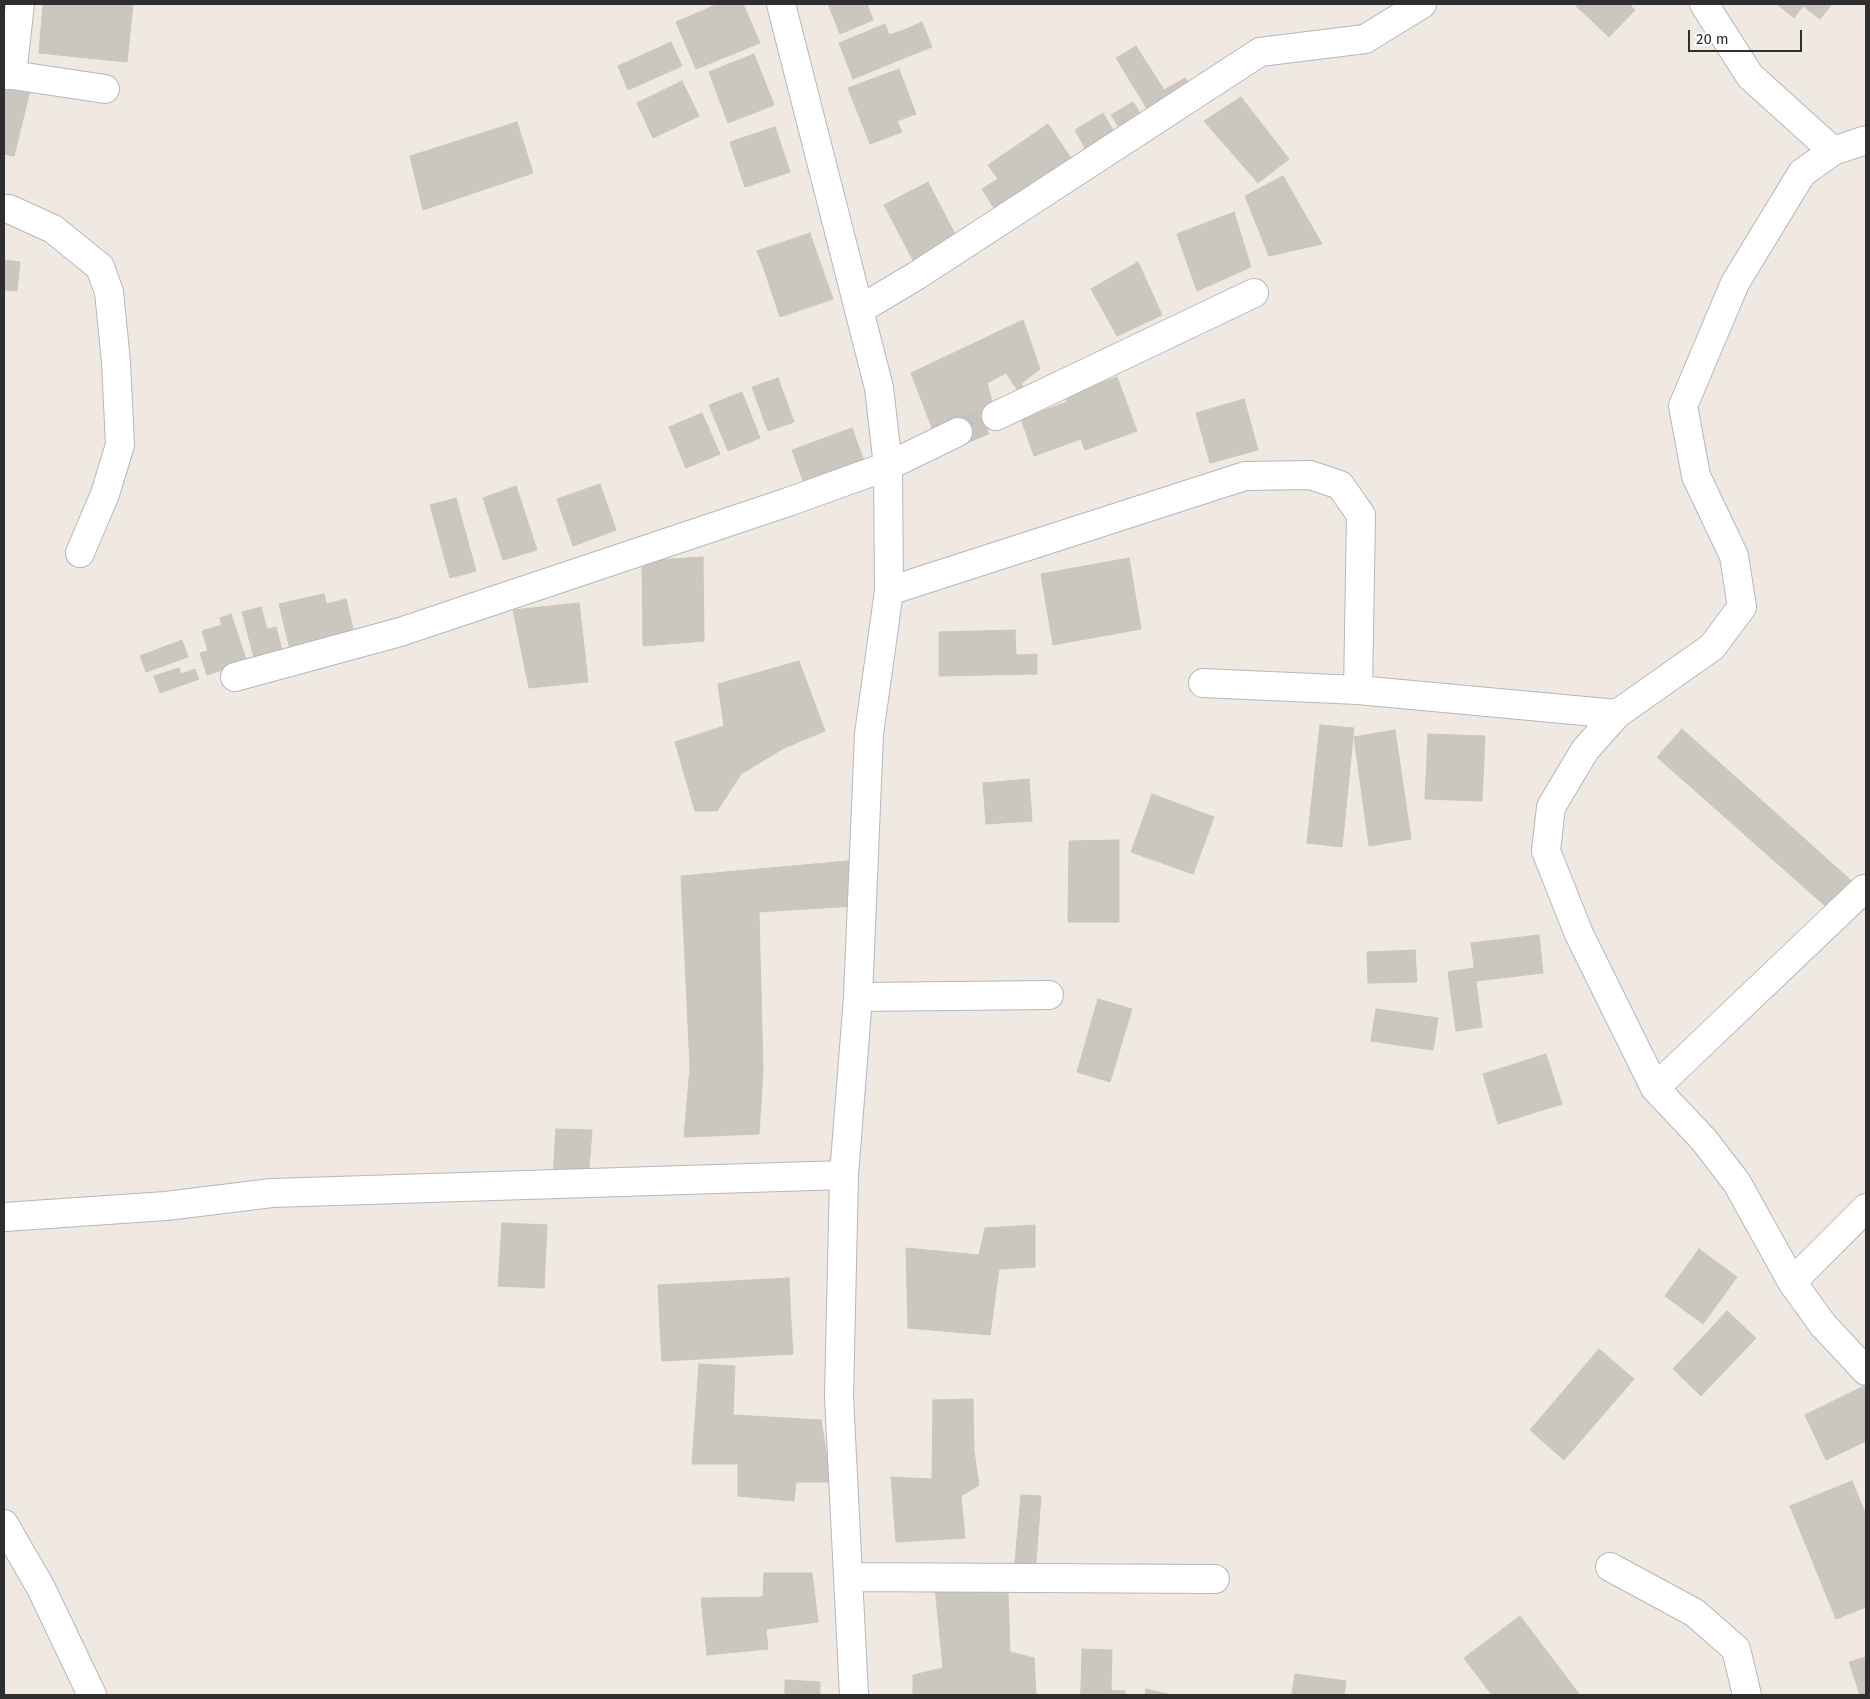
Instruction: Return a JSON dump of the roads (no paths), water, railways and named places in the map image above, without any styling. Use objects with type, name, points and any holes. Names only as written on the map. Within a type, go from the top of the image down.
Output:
[{"type":"street","points":[[20,4],[8,75],[106,90]]},
{"type":"street","points":[[781,4],[860,310],[865,342],[879,388],[888,466],[889,591],[869,734],[858,997],[844,1175],[839,1397],[854,1695]]},
{"type":"street","points":[[860,310],[916,276],[1260,52],[1365,39],[1422,4]]},
{"type":"street","points":[[1704,4],[1750,76],[1833,151]]},
{"type":"street","points":[[1866,140],[1833,151],[1802,173],[1735,283],[1683,406],[1696,476],[1734,556],[1742,607],[1712,647],[1617,714],[1585,750],[1551,807],[1546,851],[1579,934],[1655,1088],[1704,1140],[1737,1183],[1792,1282],[1823,1325],[1866,1371]]},
{"type":"street","points":[[4,210],[9,209],[53,229],[100,267],[109,292],[116,362],[120,445],[105,494],[80,553]]},
{"type":"street","points":[[996,416],[1254,294]]},
{"type":"street","points":[[234,677],[400,632],[769,509],[888,466],[958,432]]},
{"type":"street","points":[[889,591],[1245,476],[1310,474],[1340,486],[1361,515],[1358,690]]},
{"type":"street","points":[[1203,683],[1358,690],[1617,714]]},
{"type":"street","points":[[1655,1088],[1864,888],[1866,890]]},
{"type":"street","points":[[858,997],[1049,995]]},
{"type":"street","points":[[4,1217],[166,1206],[272,1193],[844,1175]]},
{"type":"street","points":[[1792,1282],[1866,1208]]},
{"type":"street","points":[[4,1524],[41,1588],[92,1695]]},
{"type":"street","points":[[1610,1566],[1695,1614],[1736,1649],[1747,1695]]},
{"type":"street","points":[[848,1577],[1215,1579]]},
{"type":"tunnel","points":[[958,432],[996,416]]}]
